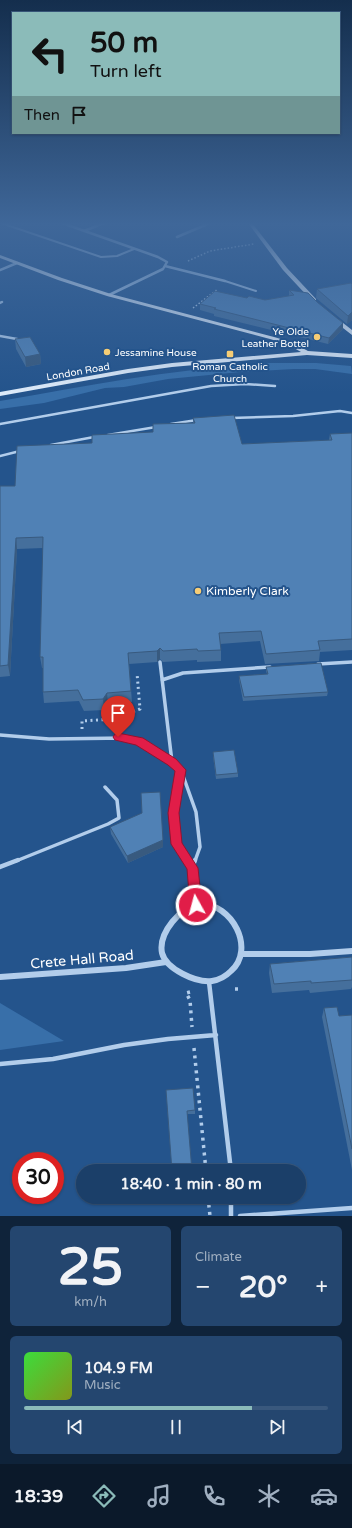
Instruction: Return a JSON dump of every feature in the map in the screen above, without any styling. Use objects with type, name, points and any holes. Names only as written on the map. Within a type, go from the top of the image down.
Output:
[{"type":"street","points":[[62,280],[183,316],[266,336],[280,346],[284,355]]},
{"type":"street","points":[[109,295],[139,280]]},
{"type":"street","points":[[220,280],[225,281]]},
{"type":"street","points":[[295,280],[319,306]]},
{"type":"street","points":[[334,318],[351,332]]},
{"type":"street","points":[[0,336],[17,339]]},
{"type":"street","points":[[280,346],[289,343],[307,353]]},
{"type":"street","name":"London Road","points":[[0,394],[155,367],[307,353],[351,354]]},
{"type":"street","points":[[194,886],[196,905]]},
{"type":"street","points":[[196,905],[213,905],[230,918],[238,932],[242,946],[242,954],[237,965],[231,972],[221,979],[210,982],[189,978],[166,962],[162,951],[163,939],[171,924],[187,908],[196,905]]},
{"type":"street","points":[[242,954],[310,954],[352,951]]},
{"type":"street","name":"Crete Hall Road","points":[[0,977],[122,969],[166,962]]},
{"type":"lane","points":[[225,281],[256,291]]},
{"type":"lane","points":[[0,424],[211,386],[245,384],[275,386]]},
{"type":"lane","points":[[224,418],[293,416],[340,411],[352,412]]},
{"type":"lane","points":[[167,425],[204,420]]},
{"type":"lane","points":[[50,445],[160,426]]},
{"type":"lane","points":[[0,456],[23,451]]},
{"type":"lane","points":[[160,662],[172,762]]},
{"type":"lane","points":[[314,664],[352,662]]},
{"type":"lane","points":[[162,680],[183,672],[275,667]]},
{"type":"lane","points":[[0,735],[49,739],[118,737],[132,739],[172,762],[181,770],[198,821],[200,847],[192,868],[194,886]]},
{"type":"lane","points":[[181,770],[173,813],[176,844],[192,868]]},
{"type":"lane","points":[[0,867],[108,824],[119,818],[117,797],[105,787]]},
{"type":"lane","points":[[210,982],[231,1164]]},
{"type":"lane","points":[[0,1064],[53,1059],[130,1044],[168,1039],[216,1036]]},
{"type":"lane","points":[[231,1204],[231,1216]]},
{"type":"lane","points":[[240,1216],[352,1208]]},
{"type":"path","points":[[183,316],[226,283],[225,281]]},
{"type":"path","points":[[82,738],[82,721],[114,719],[140,709],[137,673]]},
{"type":"path","points":[[190,992],[186,993],[190,1000],[205,1164]]},
{"type":"path","points":[[209,1204],[210,1216]]},
{"type":"shaded area","points":[[271,363],[316,363],[351,366],[352,374],[315,369],[294,369],[240,372],[168,379],[124,387],[105,388],[44,403],[0,409],[0,401],[101,383],[202,369]]},
{"type":"shaded area","points":[[0,1003],[64,1041],[0,1050]]},
{"type":"building","points":[[351,283],[352,312],[348,316],[317,289]]},
{"type":"building","points":[[289,290],[308,293],[343,323],[329,338],[214,309],[216,308],[200,304],[215,291],[247,298],[249,296],[265,300],[294,295]]},
{"type":"building","points":[[30,337],[40,354],[25,357],[15,339]]},
{"type":"building","name":"Kimberly Clark","points":[[234,415],[242,444],[332,440],[330,434],[352,433],[352,639],[318,641],[320,650],[266,654],[261,631],[219,633],[221,650],[198,651],[197,649],[163,651],[160,648],[157,651],[128,653],[131,691],[107,693],[103,699],[83,700],[78,690],[43,692],[43,657],[40,657],[43,537],[16,538],[8,665],[0,666],[0,486],[15,486],[17,446],[92,443],[92,435],[153,432],[153,424],[195,423],[193,418]]},
{"type":"building","points":[[321,663],[328,692],[244,697],[239,676],[268,674],[266,667]]},
{"type":"building","points":[[234,750],[238,773],[216,775],[213,752]]},
{"type":"building","points":[[160,792],[163,840],[127,856],[110,827],[142,813],[141,793]]},
{"type":"building","points":[[352,957],[352,980],[274,984],[270,964]]},
{"type":"building","points":[[337,1007],[339,1016],[352,1015],[352,1149],[324,1008]]},
{"type":"building","points":[[193,1088],[195,1110],[187,1111],[191,1164],[171,1164],[166,1090]]},
{"type":"place","name":"Ye Olde Leather Bottel","points":[[317,337]]},
{"type":"place","name":"Jessamine House","points":[[107,352]]},
{"type":"place","name":"Roman Catholic Church","points":[[230,354]]},
{"type":"place","name":"Kimberly Clark","points":[[198,591]]},
{"type":"route","points":[[118,737],[139,741],[172,762],[181,770],[173,813],[176,844],[192,868],[196,905]]}]
